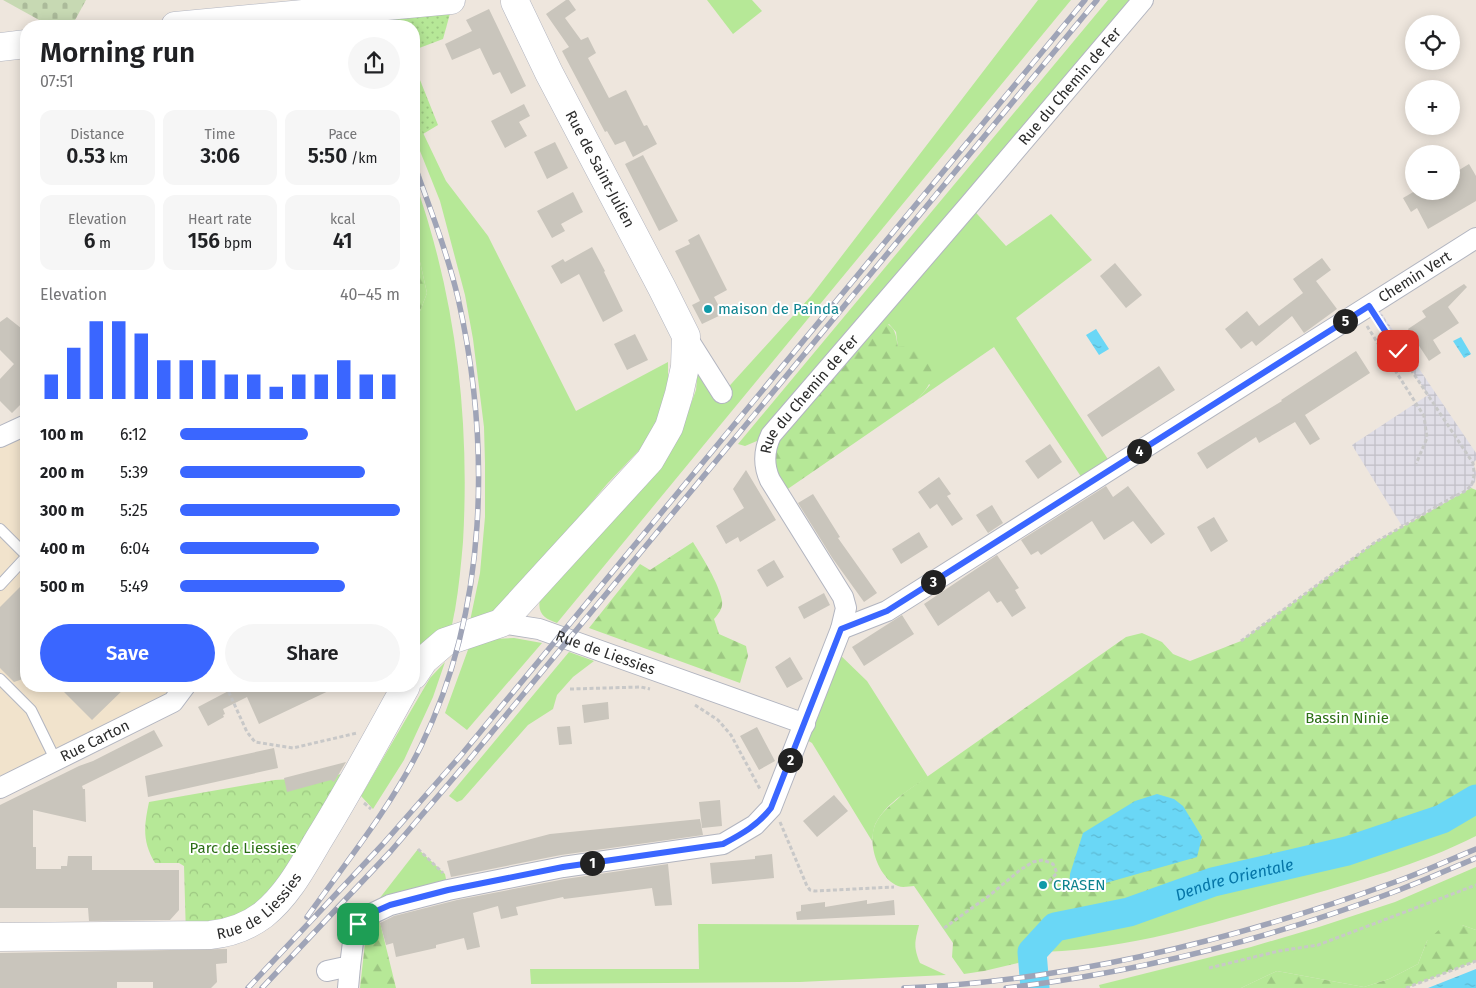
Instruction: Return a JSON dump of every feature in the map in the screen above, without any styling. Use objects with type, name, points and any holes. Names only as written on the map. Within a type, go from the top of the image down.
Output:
[{"type":"street","points":[[245,20],[450,0]]},
{"type":"street","name":"Rue du Chemin de Fer","points":[[348,988],[354,934],[358,924],[365,916],[390,905],[448,890],[563,867],[723,844],[756,825],[771,808],[841,629],[846,608],[843,597],[767,474],[764,459],[771,435],[976,198],[1143,0]]},
{"type":"street","name":"Rue de Saint-Julien","points":[[511,1],[686,336],[722,393]]},
{"type":"street","points":[[0,47],[20,45]]},
{"type":"street","name":"Chemin Vert","points":[[841,629],[887,611],[1476,238]]},
{"type":"street","name":"Rue de Saint-Julien","points":[[501,623],[650,460],[669,427],[679,394],[685,367],[686,336]]},
{"type":"street","points":[[0,437],[20,428]]},
{"type":"street","name":"Rue de Liessies","points":[[420,666],[428,655],[445,642],[501,623],[539,629],[805,724]]},
{"type":"street","name":"Rue Carton","points":[[0,788],[173,702],[180,692]]},
{"type":"street","name":"Rue de Liessies","points":[[0,938],[210,935],[231,932],[246,926],[274,904],[290,886],[349,790],[403,692]]},
{"type":"street","points":[[327,971],[350,966]]},
{"type":"lane","points":[[0,529],[20,550]]},
{"type":"lane","points":[[0,585],[20,563]]},
{"type":"lane","points":[[0,679],[31,710],[56,761]]},
{"type":"path","points":[[1363,309],[1424,416],[1427,438],[1416,464]]},
{"type":"path","points":[[1241,641],[1374,543],[1465,492],[1475,482],[1474,463],[1363,309]]},
{"type":"path","points":[[570,689],[641,687],[657,690]]},
{"type":"path","points":[[229,692],[248,732],[255,742],[293,748],[360,732]]},
{"type":"path","points":[[689,701],[718,720],[731,735],[781,823],[810,890],[894,887]]},
{"type":"path","points":[[418,849],[444,874],[448,890]]},
{"type":"path","points":[[944,928],[1033,862],[1043,860],[1053,864],[1057,873],[1047,883]]},
{"type":"path","points":[[1209,968],[1280,951],[1318,945],[1476,885]]},
{"type":"path","points":[[1406,988],[1476,961]]},
{"type":"shaded area","points":[[1374,302],[1476,453],[1476,460],[1473,463],[1476,473],[1475,482],[1471,488],[1402,526],[1352,445],[1428,395],[1369,306]]},
{"type":"shaded area","points":[[14,432],[20,438],[20,692],[169,692],[169,695],[0,788],[0,437]]},
{"type":"green space","points":[[3,0],[86,0],[75,20],[39,20]]},
{"type":"green space","points":[[707,0],[752,0],[762,11],[733,34]]},
{"type":"green space","points":[[1038,0],[1071,0],[557,623],[546,618],[540,609],[540,599],[684,423],[696,390],[699,356],[723,393],[811,296]]},
{"type":"green space","points":[[1108,0],[1143,0],[969,205],[1006,246],[1051,214],[1092,260],[1016,318],[1113,467],[1086,484],[994,347],[917,400],[930,385],[898,348],[896,332],[889,324],[771,435],[745,446],[738,444]]},
{"type":"green space","points":[[451,10],[443,39],[420,48],[420,20],[369,20],[367,16]]},
{"type":"green space","points":[[420,80],[438,125],[423,134],[420,127]]},
{"type":"green space","points":[[420,127],[446,181],[488,236],[576,411],[668,362],[668,390],[662,414],[645,444],[607,484],[496,616],[470,621],[480,573],[485,517],[484,427],[473,339],[465,295],[440,201],[420,151]]},
{"type":"green space","points":[[420,198],[440,268],[457,358],[462,404],[465,496],[461,567],[452,625],[420,652],[420,311],[427,293],[420,262]]},
{"type":"green space","points":[[420,262],[427,293],[420,311]]},
{"type":"green space","points":[[877,320],[891,326],[896,336],[898,347],[911,348],[929,358],[932,376],[929,385],[917,400],[779,495],[765,452]]},
{"type":"green space","name":"Bassin Ninie","points":[[1471,488],[1476,490],[1476,799],[1442,819],[1347,851],[1213,882],[1129,912],[1055,927],[1032,952],[1018,963],[964,974],[952,957],[953,943],[914,886],[898,886],[891,882],[879,867],[873,848],[872,838],[874,829],[880,817],[904,793],[1126,637],[1142,633],[1162,642],[1173,654],[1190,661],[1241,641],[1374,543]]},
{"type":"green space","points":[[693,542],[710,570],[722,601],[719,613],[714,619],[719,634],[746,646],[748,656],[740,683],[589,628],[640,564],[650,570]]},
{"type":"green space","points":[[514,638],[542,643],[467,730],[445,713],[469,647],[494,639]]},
{"type":"green space","points":[[569,652],[594,661],[573,677],[557,695],[553,709],[528,725],[462,800],[457,802],[449,796]]},
{"type":"green space","points":[[837,652],[867,681],[928,777],[900,796],[887,808],[876,823],[872,841],[812,743],[800,736]]},
{"type":"green space","points":[[445,662],[433,697],[404,760],[373,809],[361,796],[430,678]]},
{"type":"green space","name":"Parc de Liessies","points":[[341,774],[274,904],[186,936],[184,866],[179,863],[155,863],[148,848],[145,833],[149,802],[275,780],[291,779],[293,785]]},
{"type":"green space","points":[[1476,799],[1476,836],[1409,864],[1293,900],[1164,935],[1098,947],[1032,952],[1055,927],[1129,912],[1213,882],[1347,851],[1442,819]]},
{"type":"green space","points":[[418,849],[445,874],[448,890],[365,917]]},
{"type":"green space","points":[[1476,867],[1476,930],[1462,925],[1427,941],[1418,964],[1389,979],[1364,987],[1277,971],[1241,988],[1100,988],[1099,985],[1251,947],[1319,927],[1395,902]]},
{"type":"green space","points":[[377,910],[396,988],[360,988],[366,934],[359,924]]},
{"type":"green space","points":[[698,924],[919,925],[915,944],[920,963],[946,975],[800,982],[531,984],[530,969],[699,969]]},
{"type":"green space","points":[[1462,925],[1476,930],[1476,961],[1406,988],[1241,988],[1277,971],[1364,987],[1389,979],[1418,964],[1427,941],[1443,926]]},
{"type":"water","points":[[1096,329],[1109,349],[1099,355],[1086,335]]},
{"type":"water","points":[[1461,337],[1471,354],[1464,358],[1453,341]]},
{"type":"water","points":[[1157,794],[1174,799],[1183,806],[1202,837],[1197,857],[1081,890],[1069,888],[1070,874],[1083,833],[1135,801]]},
{"type":"water","points":[[1476,969],[1476,988],[1428,988]]},
{"type":"building","points":[[566,0],[569,0],[576,10],[565,18],[581,40],[588,37],[596,53],[588,58],[609,98],[626,90],[644,126],[647,125],[657,144],[633,157],[625,141],[615,145],[607,131],[605,132],[562,51],[569,47],[546,14]]},
{"type":"building","points":[[489,9],[526,86],[511,94],[500,72],[493,75],[480,48],[452,60],[445,44],[472,31],[466,20]]},
{"type":"building","points":[[524,104],[530,116],[519,122],[527,136],[505,148],[491,121]]},
{"type":"building","points":[[555,142],[568,168],[547,179],[534,152]]},
{"type":"building","points":[[643,155],[678,221],[659,231],[625,164]]},
{"type":"building","points":[[1469,164],[1476,176],[1476,201],[1428,229],[1417,208],[1411,212],[1403,198],[1405,197],[1405,200],[1460,200],[1460,170]]},
{"type":"building","points":[[573,192],[583,212],[561,224],[565,231],[552,238],[537,211]]},
{"type":"building","points":[[699,234],[727,290],[714,297],[723,314],[702,324],[692,305],[700,301],[675,251],[690,244],[688,240]]},
{"type":"building","points":[[592,247],[623,311],[603,322],[579,274],[561,284],[551,266],[563,259],[565,262]]},
{"type":"building","points":[[1322,258],[1331,270],[1316,281],[1337,309],[1304,333],[1292,316],[1256,346],[1252,341],[1241,349],[1225,329],[1247,311],[1259,326],[1303,293],[1293,279]]},
{"type":"building","points":[[1115,263],[1142,295],[1126,308],[1100,276]]},
{"type":"building","points":[[1464,284],[1467,287],[1448,307],[1459,323],[1433,340],[1441,353],[1429,361],[1408,329],[1426,317],[1422,311]]},
{"type":"building","points":[[7,317],[20,327],[20,405],[12,413],[0,401],[0,379],[14,364],[0,350],[0,322]]},
{"type":"building","points":[[635,334],[648,360],[627,370],[614,344]]},
{"type":"building","points":[[1356,351],[1370,373],[1305,415],[1320,439],[1310,445],[1295,422],[1259,443],[1256,437],[1207,469],[1197,453],[1282,401]]},
{"type":"building","points":[[1159,366],[1175,390],[1102,437],[1087,415]]},
{"type":"building","points":[[1050,444],[1062,462],[1038,479],[1025,461]]},
{"type":"building","points":[[746,470],[776,520],[740,542],[738,537],[726,544],[716,526],[744,508],[733,489]]},
{"type":"building","points":[[939,477],[951,494],[947,496],[963,519],[952,526],[937,504],[930,509],[918,492]]},
{"type":"building","points":[[1106,486],[1113,497],[1128,486],[1165,534],[1151,544],[1133,521],[1104,540],[1092,521],[1041,555],[1038,551],[1031,555],[1021,540]]},
{"type":"building","points":[[813,494],[840,537],[838,538],[877,593],[864,602],[833,559],[798,503]]},
{"type":"building","points":[[992,505],[1003,523],[988,533],[976,515]]},
{"type":"building","points":[[1214,517],[1228,541],[1211,552],[1197,527]]},
{"type":"building","points":[[919,532],[928,547],[901,564],[892,549]]},
{"type":"building","points":[[997,555],[1019,588],[1015,590],[1026,608],[1012,617],[1001,601],[997,603],[989,591],[938,626],[924,604]]},
{"type":"building","points":[[774,560],[784,577],[767,587],[757,570]]},
{"type":"building","points":[[20,587],[20,680],[14,682],[0,668],[0,607]]},
{"type":"building","points":[[824,593],[830,605],[804,619],[798,607]]},
{"type":"building","points":[[902,615],[914,634],[864,666],[852,647]]},
{"type":"building","points":[[790,657],[803,679],[787,688],[775,667]]},
{"type":"building","points":[[64,692],[121,692],[92,720]]},
{"type":"building","points":[[227,692],[326,692],[259,724],[247,697],[223,709],[224,717],[208,726],[198,707]]},
{"type":"building","points":[[608,702],[609,719],[584,723],[582,705]]},
{"type":"building","points":[[570,726],[572,744],[559,745],[557,727]]},
{"type":"building","points":[[757,727],[775,761],[759,770],[740,736]]},
{"type":"building","points":[[154,730],[163,746],[82,786],[85,789],[86,822],[33,810],[33,847],[36,847],[36,869],[61,869],[61,866],[67,866],[68,856],[92,856],[92,870],[179,870],[179,910],[170,920],[89,921],[88,908],[0,908],[0,805]]},
{"type":"building","points":[[274,748],[278,768],[148,797],[145,776]]},
{"type":"building","points":[[346,762],[334,782],[331,780],[287,792],[284,778]]},
{"type":"building","points":[[834,795],[848,811],[817,837],[803,821]]},
{"type":"building","points":[[720,800],[722,826],[702,828],[699,802]]},
{"type":"building","points":[[700,819],[703,835],[561,855],[451,877],[447,861],[550,834]]},
{"type":"building","points":[[772,854],[774,878],[712,884],[710,863],[755,859],[755,856]]},
{"type":"building","points":[[668,864],[672,905],[655,906],[652,888],[564,899],[563,897],[516,907],[518,915],[501,919],[498,906],[473,913],[480,947],[467,950],[464,938],[436,945],[436,948],[396,957],[393,943],[386,945],[380,923],[394,916],[457,900],[565,879]]},
{"type":"building","points":[[867,900],[867,904],[894,900],[895,915],[797,920],[796,912],[801,911],[801,905],[825,902],[825,907]]},
{"type":"building","points":[[227,949],[227,963],[216,964],[217,982],[211,988],[153,988],[153,982],[117,982],[117,988],[0,988],[0,953]]},
{"type":"waterway","name":"Dendre Orientale","points":[[1035,988],[1032,952],[1055,927],[1129,912],[1213,882],[1347,851],[1442,819],[1476,799]]},
{"type":"railway","points":[[248,988],[383,844],[462,754],[1085,0]]},
{"type":"railway","points":[[262,988],[391,851],[469,760],[1097,0]]},
{"type":"railway","points":[[307,917],[382,812],[421,746],[443,693],[460,639],[471,583],[477,525],[478,468],[476,410],[469,354],[449,264],[420,180]]},
{"type":"railway","points":[[904,988],[967,984],[1030,976],[1154,954],[1276,922],[1336,903],[1405,878],[1476,849]]},
{"type":"railway","points":[[1006,988],[1106,973],[1156,963],[1254,938],[1351,907],[1409,886],[1476,858]]},
{"type":"place","name":"maison de Painda","points":[[708,309]]},
{"type":"place","name":"CRASEN","points":[[1043,885]]},
{"type":"route","points":[[358,924],[365,916],[390,905],[448,890],[563,867],[708,847],[723,844],[740,835],[756,825],[771,808],[841,629],[887,611],[1369,306],[1398,351]]}]
